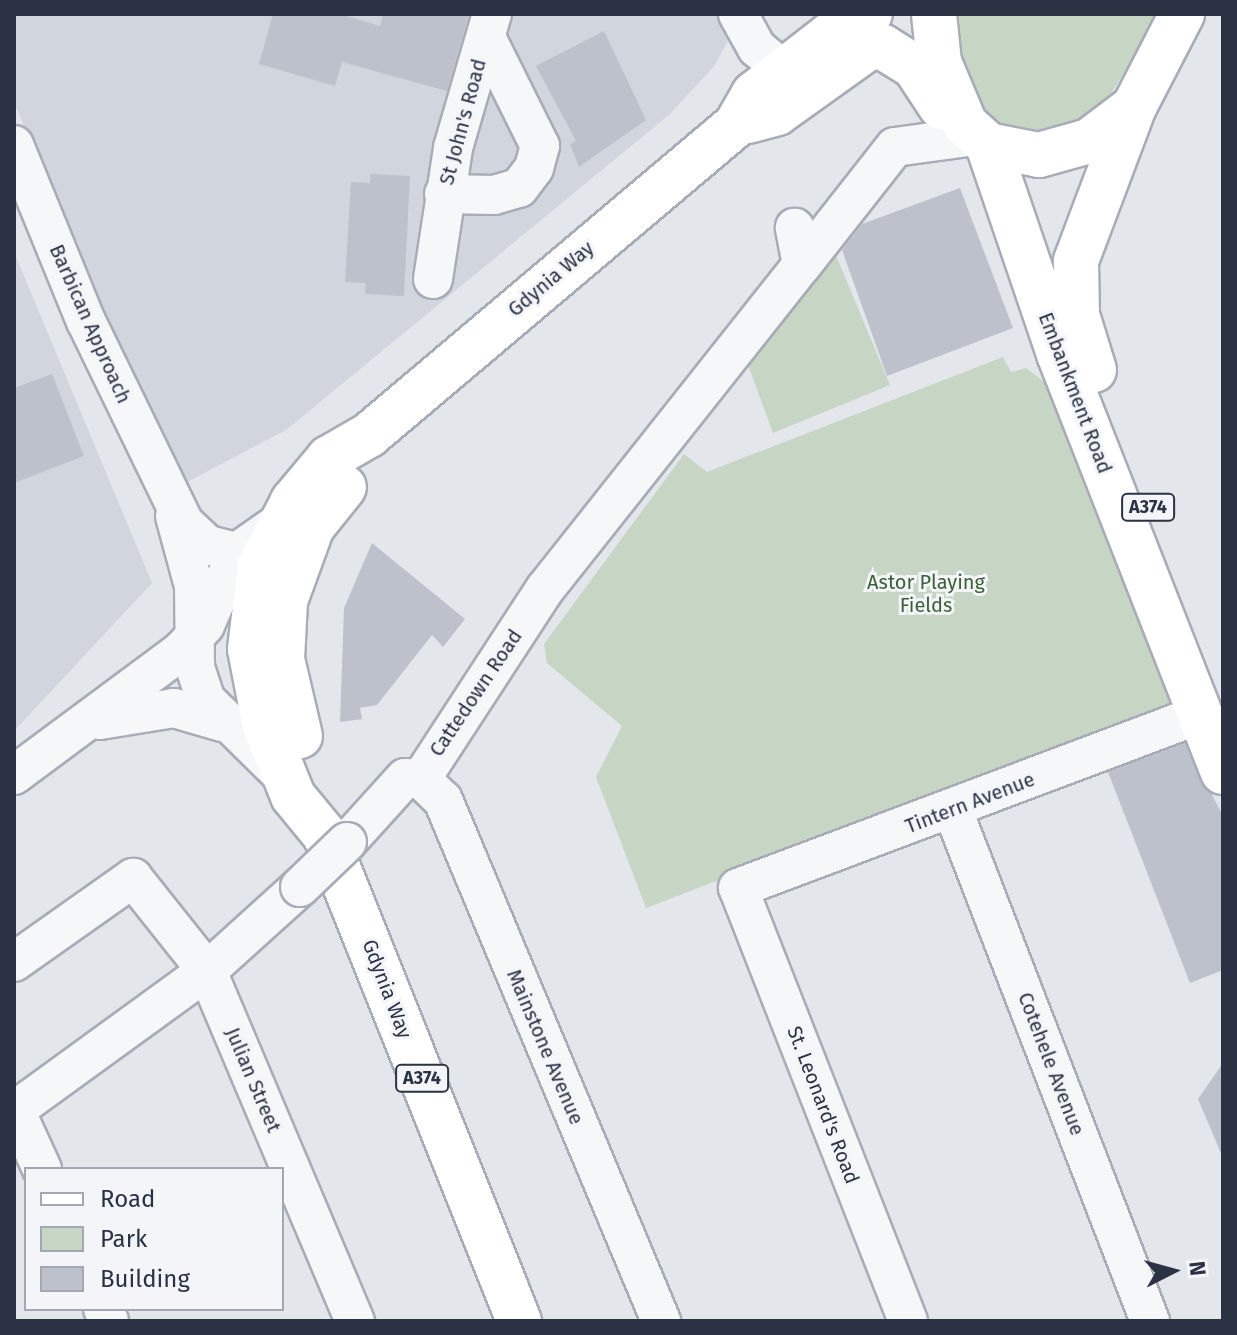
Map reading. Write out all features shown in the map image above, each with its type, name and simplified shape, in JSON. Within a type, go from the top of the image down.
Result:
[{"type":"main road","name":"Gdynia Way","points":[[519,1321],[325,835],[285,778],[257,699],[250,649],[256,582],[280,522],[324,464],[369,435],[736,125],[754,94],[837,24],[870,14]]},
{"type":"main road","name":"Embankment Road","points":[[934,14],[939,62],[976,135],[1022,256],[1212,706]]},
{"type":"main road","name":"Embankment Road","points":[[1182,14],[1134,107],[1076,261],[1077,315],[1212,706],[1223,772]]},
{"type":"main road","name":"Gdynia Way","points":[[736,125],[777,113],[852,55],[883,47],[914,66],[945,114],[976,135]]},
{"type":"main road","points":[[976,135],[1039,155],[1065,151],[1134,107]]},
{"type":"main road","name":"Gdynia Way","points":[[325,835],[322,792],[288,697],[282,621],[298,554],[350,480],[369,435]]},
{"type":"street","points":[[740,20],[783,70]]},
{"type":"street","points":[[444,194],[494,195],[519,188],[534,168],[540,146],[489,25]]},
{"type":"street","name":"St John's Road","points":[[433,279],[444,194],[489,25]]},
{"type":"street","name":"Cattedown Road","points":[[15,1111],[207,971],[370,820],[405,778],[421,779],[545,589],[895,147],[976,135]]},
{"type":"street","name":"Barbican Approach","points":[[14,145],[171,502],[194,586],[193,638],[199,682],[222,722],[285,778]]},
{"type":"street","points":[[795,228],[802,265]]},
{"type":"street","name":"Barbican Approach","points":[[171,502],[195,536],[237,552]]},
{"type":"street","points":[[14,775],[92,722],[193,638],[237,552],[280,522]]},
{"type":"street","name":"Tintern Avenue","points":[[738,888],[1212,706]]},
{"type":"street","points":[[92,722],[174,708],[222,722]]},
{"type":"street","name":"Mainstone Avenue","points":[[421,779],[443,800],[661,1321]]},
{"type":"street","name":"Cotehele Avenue","points":[[952,808],[1150,1321]]},
{"type":"street","name":"Julian Street","points":[[14,962],[133,878],[207,971],[355,1321]]},
{"type":"street","name":"St. Leonard's Road","points":[[738,888],[908,1321]]},
{"type":"street","points":[[15,1111],[41,1167]]},
{"type":"shaded area","points":[[14,14],[742,14],[715,65],[670,114],[286,430],[174,489],[14,102]]},
{"type":"shaded area","points":[[14,252],[152,583],[14,731]]},
{"type":"green space","points":[[959,14],[1159,14],[1093,124],[1022,137],[987,121],[961,64]]},
{"type":"green space","points":[[835,253],[890,385],[773,433],[748,365]]},
{"type":"green space","name":"Astor Playing Fields","points":[[1003,357],[1011,372],[1026,368],[1063,396],[1185,700],[646,908],[596,777],[622,726],[547,663],[544,644],[684,454],[707,472]]},
{"type":"building","points":[[273,14],[340,14],[380,26],[383,14],[469,14],[447,91],[342,62],[335,86],[259,64]]},
{"type":"building","points":[[604,31],[646,120],[579,167],[570,144],[576,141],[536,66]]},
{"type":"building","points":[[370,174],[410,176],[404,296],[365,294],[366,283],[345,282],[351,182],[370,183]]},
{"type":"building","points":[[960,188],[1013,328],[887,376],[842,250],[862,224]]},
{"type":"building","points":[[52,374],[84,456],[14,483],[14,388]]},
{"type":"building","points":[[372,543],[465,619],[443,647],[432,635],[377,705],[360,708],[362,719],[340,722],[344,608]]},
{"type":"building","points":[[1185,743],[1223,816],[1223,970],[1190,983],[1108,772]]},
{"type":"building","points":[[1223,1063],[1223,1158],[1198,1099]]}]
